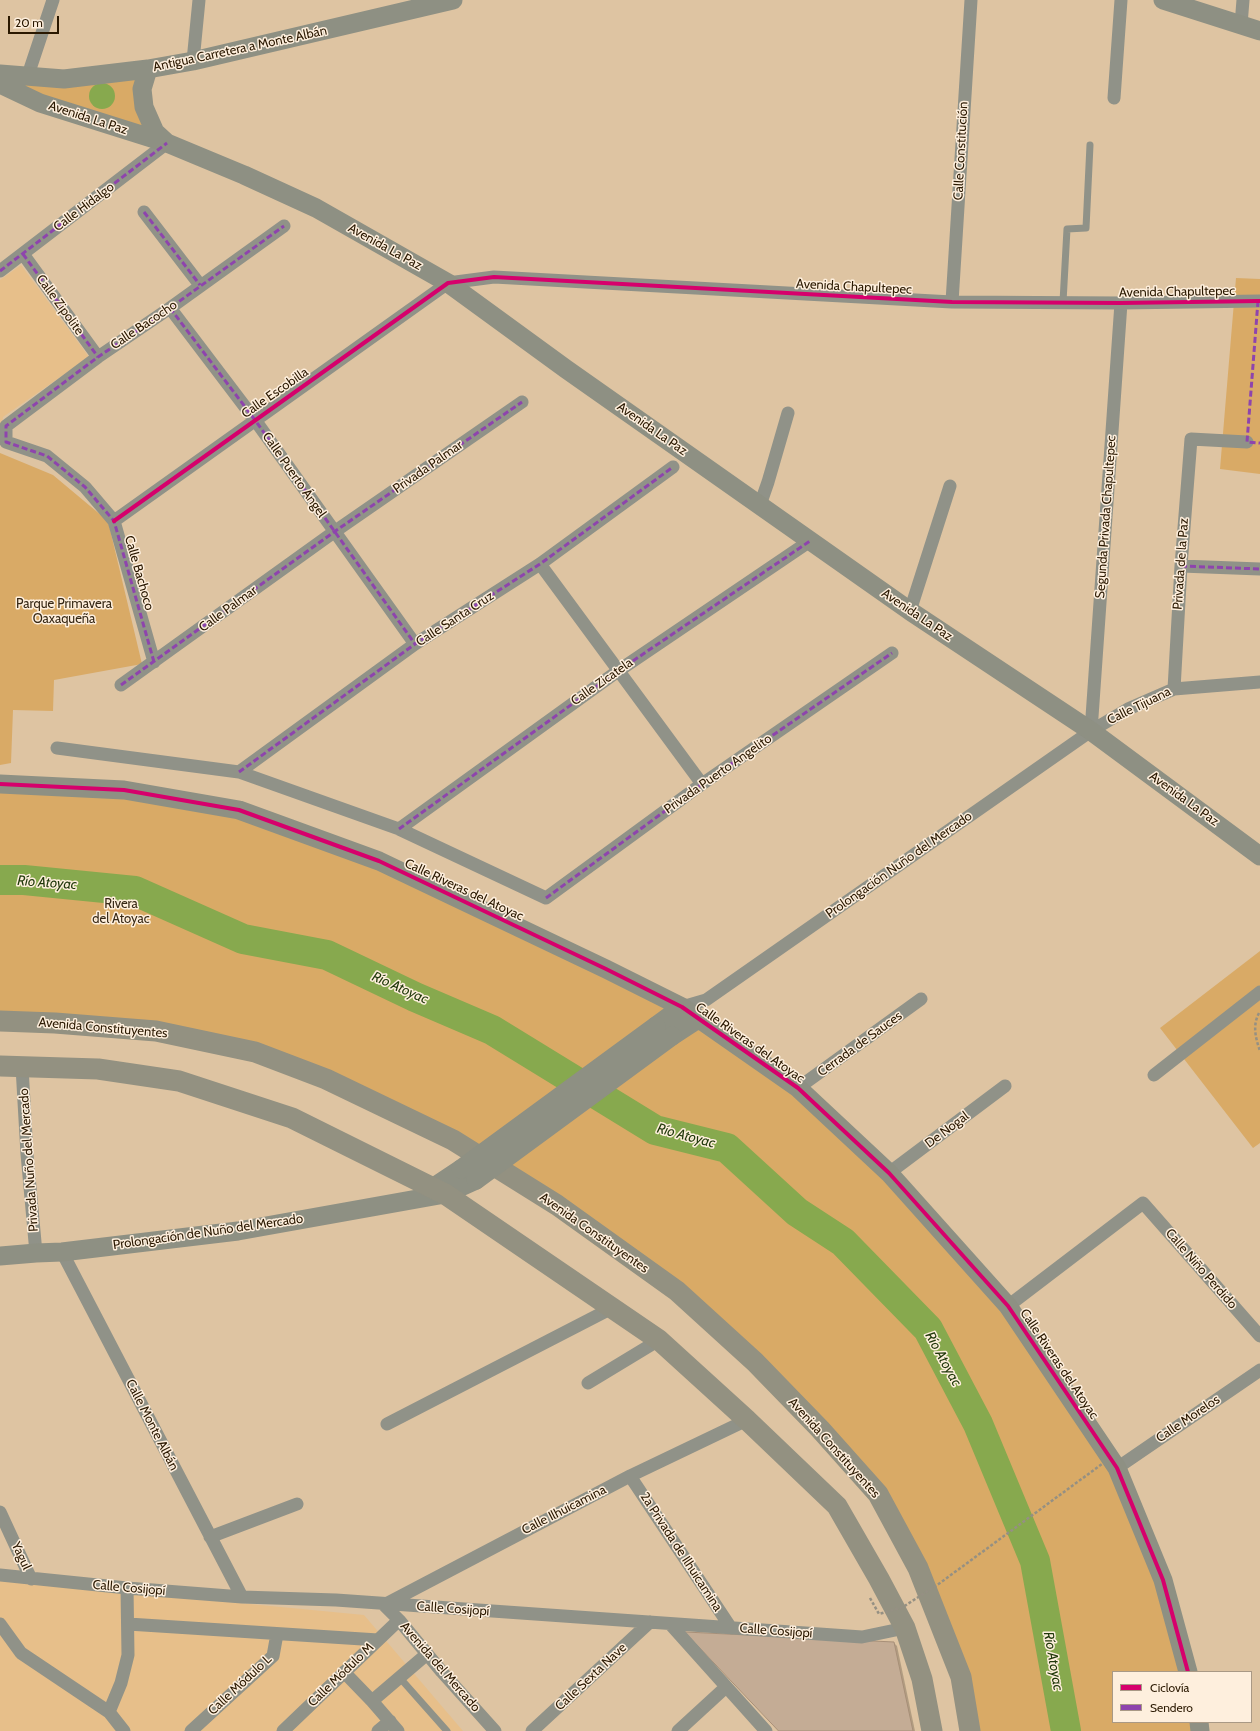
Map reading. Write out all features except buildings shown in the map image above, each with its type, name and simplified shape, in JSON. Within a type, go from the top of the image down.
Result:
[{"type":"main road","name":"Avenida Constituyentes","points":[[0,1021],[55,1023],[156,1031],[255,1052],[326,1079],[453,1140],[558,1205],[677,1291],[755,1362],[820,1429],[878,1494],[918,1568],[961,1677],[970,1731]]},
{"type":"main road","points":[[0,1066],[98,1069],[179,1081],[292,1118],[439,1190],[659,1340],[747,1420],[836,1506],[879,1579],[905,1628],[922,1679],[932,1731]]},
{"type":"street","points":[[28,76],[52,0]]},
{"type":"street","points":[[193,61],[199,0]]},
{"type":"street","name":"Antigua Carretera a Monte Albán","points":[[0,74],[64,79],[148,69],[193,61],[411,5],[453,0]]},
{"type":"street","name":"Calle Constitución","points":[[952,302],[971,0]]},
{"type":"street","points":[[1114,98],[1121,0]]},
{"type":"street","points":[[1163,0],[1260,31]]},
{"type":"street","points":[[1241,25],[1243,0]]},
{"type":"street","points":[[148,69],[142,89],[144,107],[155,132],[167,144]]},
{"type":"street","name":"Avenida La Paz","points":[[0,84],[40,103],[167,144],[244,175],[316,208],[448,283],[566,369],[910,611],[1091,731],[1260,856]]},
{"type":"street","name":"Calle Hidalgo","points":[[3,266],[22,254],[167,144]]},
{"type":"street","points":[[144,212],[200,286]]},
{"type":"street","name":"Calle Bacocho","points":[[6,426],[98,356],[170,308],[284,226]]},
{"type":"street","name":"Calle Zipolite","points":[[22,254],[98,356]]},
{"type":"street","name":"Avenida Chapultepec","points":[[448,283],[494,276],[952,302],[1121,303],[1260,301]]},
{"type":"street","name":"Calle Escobilla","points":[[114,520],[448,283]]},
{"type":"street","name":"Segunda Privada Chapultepec","points":[[1091,731],[1121,303]]},
{"type":"street","name":"Calle Puerto Ángel","points":[[170,308],[255,420],[415,644]]},
{"type":"street","name":"Privada Palmar","points":[[334,532],[522,402]]},
{"type":"street","points":[[760,505],[788,412]]},
{"type":"street","name":"Calle Bachoco","points":[[6,426],[6,442],[47,456],[85,487],[114,520],[154,662]]},
{"type":"street","name":"Privada de la Paz","points":[[1174,689],[1181,566],[1191,439],[1248,442]]},
{"type":"street","name":"Calle Santa Cruz","points":[[239,772],[415,644],[540,564],[673,467]]},
{"type":"street","points":[[910,611],[950,486]]},
{"type":"street","name":"Calle Palmar","points":[[121,685],[334,532]]},
{"type":"street","name":"Calle Zicatela","points":[[399,830],[618,671],[810,541]]},
{"type":"street","points":[[540,564],[702,784]]},
{"type":"street","points":[[1181,566],[1260,569]]},
{"type":"street","name":"Privada Puerto Angelito","points":[[399,830],[546,898],[702,784],[892,653]]},
{"type":"street","name":"Calle Tijuana","points":[[1091,731],[1128,709],[1174,689],[1260,682]]},
{"type":"street","name":"Prolongación Nuño del Mercado","points":[[682,1007],[706,1000],[1091,731]]},
{"type":"street","points":[[57,748],[239,772],[399,830]]},
{"type":"street","name":"Calle Riveras del Atoyac","points":[[0,784],[124,790],[239,810],[379,861],[682,1007],[798,1088],[889,1173],[1008,1306],[1110,1466],[1163,1580],[1188,1671]]},
{"type":"street","points":[[1154,1075],[1260,992]]},
{"type":"street","name":"Cerrada de Sauces","points":[[798,1088],[921,999]]},
{"type":"street","points":[[439,1190],[476,1180],[672,1036],[698,1019],[706,1000]]},
{"type":"street","points":[[439,1190],[461,1169],[682,1007]]},
{"type":"street","name":"Privada Nuño del Mercado","points":[[22,1067],[27,1154],[36,1253]]},
{"type":"street","name":"De Nogal","points":[[889,1173],[1005,1086]]},
{"type":"street","name":"Prolongación de Nuño del Mercado","points":[[0,1256],[62,1252],[238,1231],[416,1199],[439,1190]]},
{"type":"street","name":"Calle Niño Perdido","points":[[1008,1306],[1143,1203],[1260,1336]]},
{"type":"street","name":"Calle Monte Albán","points":[[62,1252],[242,1598]]},
{"type":"street","points":[[387,1424],[612,1308]]},
{"type":"street","points":[[588,1383],[659,1340]]},
{"type":"street","name":"Calle Morelos","points":[[1110,1466],[1260,1370]]},
{"type":"street","name":"Calle Ilhuicamina","points":[[384,1604],[630,1476],[747,1420]]},
{"type":"street","name":"2a Privada de Ilhuicamina","points":[[630,1476],[731,1628]]},
{"type":"street","points":[[210,1537],[297,1504]]},
{"type":"street","name":"Yagul","points":[[0,1512],[31,1579]]},
{"type":"street","name":"Calle Cosijopí","points":[[0,1575],[242,1598],[336,1600],[650,1622],[671,1625],[862,1637],[905,1628]]},
{"type":"street","points":[[109,1712],[121,1683],[128,1655],[128,1588]]},
{"type":"street","name":"Avenida del Mercado","points":[[384,1604],[495,1731]]},
{"type":"street","name":"Calle Módulo M","points":[[283,1731],[399,1620]]},
{"type":"street","name":"Calle Sexta Nave","points":[[532,1731],[650,1622]]},
{"type":"street","points":[[0,1624],[21,1653],[109,1712],[124,1731]]},
{"type":"street","points":[[128,1624],[378,1640]]},
{"type":"street","points":[[671,1625],[766,1731]]},
{"type":"street","name":"Calle Módulo L","points":[[191,1731],[273,1656],[277,1634]]},
{"type":"street","points":[[372,1701],[428,1654]]},
{"type":"street","points":[[344,1672],[398,1731]]},
{"type":"street","points":[[678,1731],[726,1687]]},
{"type":"street","points":[[378,1731],[390,1721]]},
{"type":"lane","points":[[1063,302],[1067,229],[1086,228],[1090,145]]},
{"type":"lane","points":[[400,1678],[447,1731]]},
{"type":"path","points":[[1260,1010],[1256,1018],[1255,1035],[1260,1051]]},
{"type":"path","points":[[870,1598],[879,1614],[903,1607],[1110,1466]]},
{"type":"shaded area","points":[[102,83],[111,87],[115,96],[111,105],[102,109],[93,105],[89,96],[93,87]]},
{"type":"shaded area","points":[[21,265],[89,357],[3,417],[0,439],[0,280]]},
{"type":"shaded area","points":[[0,1580],[364,1615],[463,1731],[0,1731]]},
{"type":"green space","points":[[147,64],[143,131],[10,83]]},
{"type":"green space","points":[[1236,278],[1260,279],[1260,474],[1220,469]]},
{"type":"green space","name":"Parque Primavera Oaxaqueña","points":[[0,453],[53,475],[108,521],[142,664],[54,680],[53,711],[13,710],[11,763],[0,765]]},
{"type":"green space","name":"Rivera del Atoyac","points":[[0,784],[239,810],[379,861],[682,1007],[798,1088],[1008,1306],[1117,1468],[1188,1671],[1112,1671],[1112,1723],[1196,1723],[1197,1731],[970,1731],[961,1677],[878,1494],[677,1291],[453,1140],[255,1052],[0,1021]]},
{"type":"green space","points":[[1260,951],[1260,1143],[1253,1148],[1160,1028]]},
{"type":"waterway","name":"Río Atoyac","points":[[0,880],[24,880],[135,891],[243,939],[327,955],[415,997],[492,1030],[655,1130],[727,1148],[797,1212],[843,1242],[928,1329],[978,1424],[1035,1561],[1066,1731]]},
{"type":"marked path","points":[[0,271],[167,143]]},
{"type":"marked path","points":[[144,212],[200,285]]},
{"type":"marked path","points":[[154,662],[114,521],[85,487],[47,456],[6,442],[6,426],[98,357],[170,308],[284,226]]},
{"type":"marked path","points":[[23,254],[98,357]]},
{"type":"marked path","points":[[1258,301],[1247,442],[1260,443]]},
{"type":"marked path","points":[[170,308],[255,420],[415,644]]},
{"type":"marked path","points":[[121,685],[334,532],[522,402]]},
{"type":"marked path","points":[[239,772],[415,644],[540,564],[673,467]]},
{"type":"marked path","points":[[399,829],[618,671],[810,541]]},
{"type":"marked path","points":[[1181,566],[1260,569]]},
{"type":"marked path","points":[[546,898],[702,784],[892,653]]},
{"type":"cycle path","points":[[114,521],[448,283],[494,277],[952,302],[1121,303],[1260,301]]},
{"type":"cycle path","points":[[0,784],[124,790],[239,810],[379,861],[606,969],[682,1007],[798,1088],[889,1173],[1008,1306],[1117,1468],[1163,1580],[1188,1671]]}]
